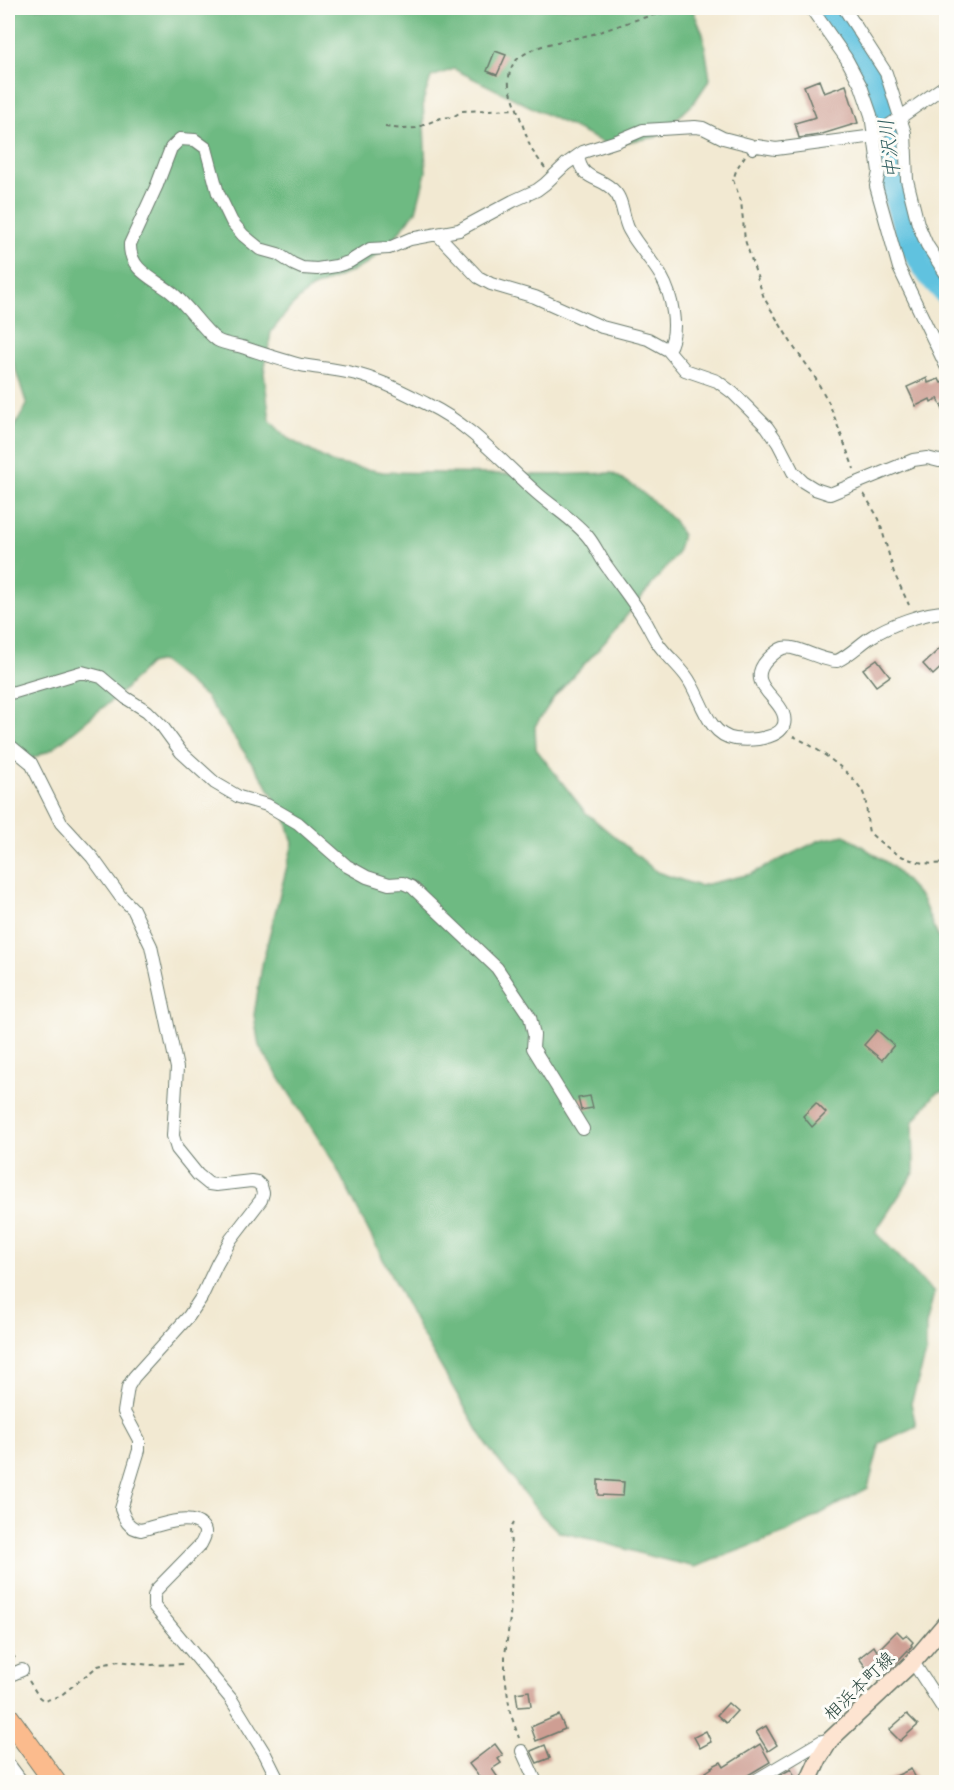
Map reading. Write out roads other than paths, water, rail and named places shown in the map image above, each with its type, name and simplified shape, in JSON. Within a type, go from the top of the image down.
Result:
[{"type":"highway","points":[[8,1717],[55,1782]]},
{"type":"main road","name":"相浜本町線","points":[[808,1782],[819,1758],[831,1740],[913,1662],[946,1623]]},
{"type":"street","points":[[811,8],[854,71],[861,86],[877,134],[879,172],[876,186],[899,268],[946,366]]},
{"type":"street","points":[[844,8],[886,73],[896,120],[905,133],[907,180],[918,224],[927,245],[946,274]]},
{"type":"street","points":[[946,85],[877,134],[776,149],[757,146],[753,148],[750,145],[723,138],[703,128],[643,129],[578,156],[537,190],[459,230],[410,239],[389,248],[370,249],[349,262],[317,269],[302,268],[278,254],[260,249],[243,235],[232,222],[218,194],[206,147],[199,142],[180,139],[171,148],[130,244],[130,254],[141,271],[174,294],[212,335],[222,342],[287,361],[348,372],[379,381],[460,422],[535,492],[586,534],[657,642],[688,677],[710,721],[728,737],[735,739],[771,736],[781,729],[784,718],[782,711],[768,695],[760,677],[762,666],[776,652],[789,647],[819,659],[837,661],[874,635],[915,618],[946,612]]},
{"type":"street","points":[[578,156],[579,163],[587,175],[617,193],[624,222],[663,278],[675,324],[669,350]]},
{"type":"street","points":[[438,235],[478,277],[491,284],[535,297],[602,327],[648,339],[669,350],[685,370],[717,381],[733,393],[766,427],[794,472],[802,481],[815,489],[830,494],[913,460],[927,458],[946,460]]},
{"type":"street","points":[[8,693],[82,672],[101,677],[126,698],[147,711],[162,726],[181,752],[214,783],[239,797],[267,805],[298,823],[347,866],[367,877],[389,884],[403,883],[412,887],[497,968],[530,1017],[534,1035],[532,1048],[583,1129]]},
{"type":"street","points":[[8,744],[31,763],[61,823],[92,857],[120,896],[133,909],[151,946],[177,1068],[173,1136],[177,1149],[198,1175],[209,1184],[258,1182],[263,1193],[261,1200],[231,1239],[201,1298],[189,1316],[134,1377],[128,1387],[124,1405],[127,1419],[138,1440],[139,1450],[121,1509],[128,1525],[135,1529],[141,1530],[182,1520],[196,1522],[205,1531],[205,1538],[201,1544],[156,1590],[154,1606],[236,1707],[279,1782]]},
{"type":"street","points":[[913,1662],[946,1713]]},
{"type":"street","points":[[8,1676],[22,1670]]},
{"type":"street","points":[[753,1782],[822,1741],[831,1740]]},
{"type":"street","points":[[522,1751],[536,1782]]},
{"type":"street","points":[[8,1763],[22,1782]]},
{"type":"waterway","name":"中沢川","points":[[828,8],[875,77],[886,117],[891,181],[911,244],[930,274],[946,292]]}]
